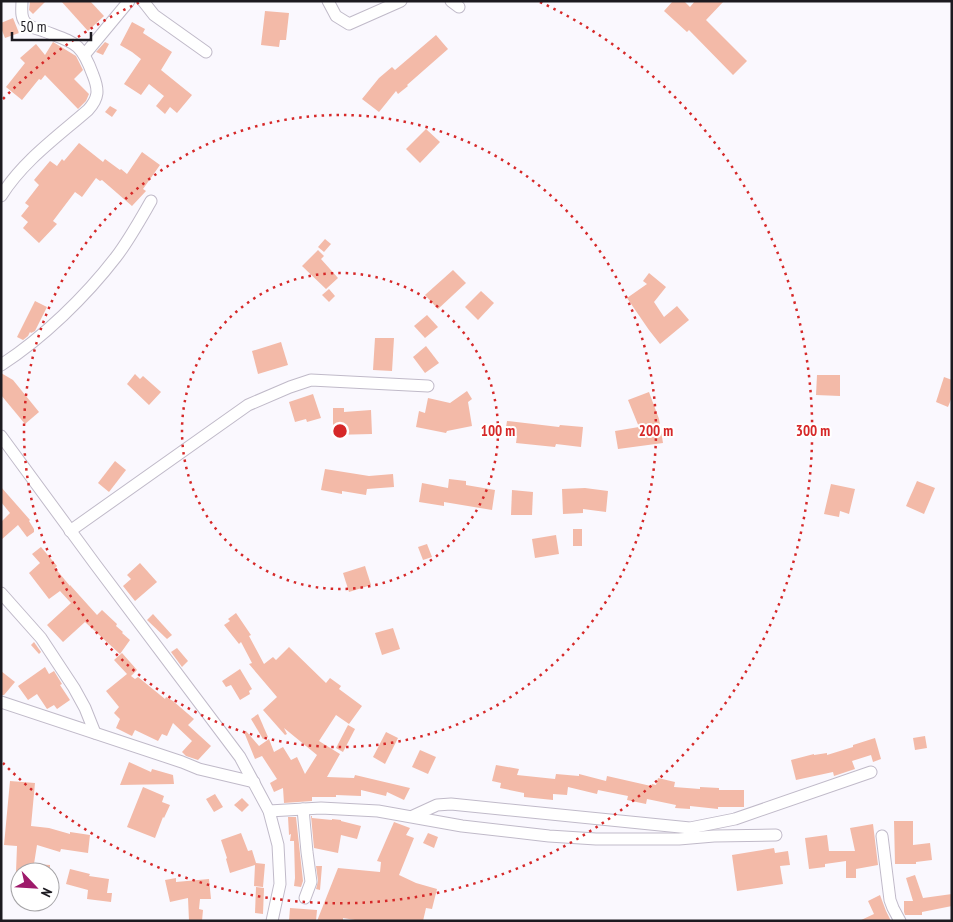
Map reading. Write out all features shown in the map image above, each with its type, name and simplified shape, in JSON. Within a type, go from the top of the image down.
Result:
[{"type":"street","points":[[1,196],[26,163],[88,110],[95,102],[97,94],[97,84],[88,59],[82,50],[74,42],[31,27],[24,22],[22,1]]},
{"type":"street","points":[[84,54],[129,1]]},
{"type":"street","points":[[143,1],[154,15],[206,52]]},
{"type":"street","points":[[328,1],[336,16],[350,24],[401,1]]},
{"type":"street","points":[[1,365],[19,353],[56,322],[88,289],[116,257],[151,202]]},
{"type":"street","points":[[70,531],[248,405],[290,387],[311,380],[428,386]]},
{"type":"street","points":[[1,436],[240,757],[254,782],[269,811],[278,845],[280,884],[272,921]]},
{"type":"street","points":[[1,593],[41,638],[74,688],[85,708],[94,733]]},
{"type":"street","points":[[1,702],[199,769],[254,782]]},
{"type":"street","points":[[413,816],[437,805],[451,804],[690,828],[735,819],[870,772]]},
{"type":"street","points":[[269,811],[321,808],[378,811],[462,826],[549,836],[596,839],[679,840],[714,836],[776,834]]},
{"type":"street","points":[[304,809],[311,882],[305,898]]},
{"type":"street","points":[[882,836],[890,900],[900,921]]},
{"type":"building","points":[[30,1],[46,1],[33,14],[29,10]]},
{"type":"building","points":[[61,1],[90,1],[104,16],[88,31]]},
{"type":"building","points":[[673,1],[684,1],[690,7],[695,1],[724,1],[706,20],[747,61],[733,75],[689,30],[687,32],[664,11]]},
{"type":"building","points":[[265,11],[289,13],[286,40],[280,40],[279,47],[261,45]]},
{"type":"building","points":[[13,18],[19,33],[5,38],[1,23]]},
{"type":"building","points":[[132,22],[145,29],[143,33],[172,52],[161,70],[192,95],[177,113],[170,107],[165,114],[156,106],[164,96],[149,84],[141,95],[124,84],[141,59],[120,45]]},
{"type":"building","points":[[436,35],[448,49],[408,86],[398,94],[396,91],[379,112],[362,99],[379,78],[392,67],[395,70]]},
{"type":"building","points":[[53,42],[76,56],[83,70],[74,79],[89,94],[86,101],[78,109],[45,75],[41,80],[39,79],[22,100],[6,87],[25,63],[20,58],[36,44],[45,55]]},
{"type":"building","points":[[105,42],[109,44],[103,55],[96,52]]},
{"type":"building","points":[[110,106],[117,110],[112,117],[105,112]]},
{"type":"building","points":[[426,129],[440,142],[420,163],[406,149]]},
{"type":"building","points":[[79,143],[103,162],[105,159],[127,174],[142,152],[160,165],[143,189],[146,191],[132,206],[102,180],[100,181],[96,178],[82,197],[75,192],[53,221],[57,224],[39,243],[23,228],[28,222],[21,216],[29,206],[25,203],[39,185],[34,180],[50,161],[57,166],[62,159],[64,161]]},
{"type":"building","points":[[325,239],[331,244],[324,252],[318,247]]},
{"type":"building","points":[[318,250],[324,256],[321,259],[338,278],[326,289],[302,266]]},
{"type":"building","points":[[453,270],[466,283],[438,309],[425,295]]},
{"type":"building","points":[[649,273],[666,287],[654,302],[664,317],[677,306],[689,320],[660,344],[627,298],[647,284],[643,281]]},
{"type":"building","points":[[329,289],[335,296],[329,302],[322,295]]},
{"type":"building","points":[[481,291],[494,303],[478,320],[465,307]]},
{"type":"building","points":[[35,301],[47,307],[35,331],[30,332],[23,340],[17,337]]},
{"type":"building","points":[[427,315],[438,327],[425,338],[414,326]]},
{"type":"building","points":[[375,338],[394,338],[392,371],[373,370]]},
{"type":"building","points":[[281,342],[288,365],[258,374],[252,351]]},
{"type":"building","points":[[426,346],[439,363],[425,373],[413,357]]},
{"type":"building","points":[[1,373],[13,380],[39,412],[25,424],[1,395]]},
{"type":"building","points":[[135,374],[140,379],[143,376],[161,392],[149,405],[127,384]]},
{"type":"building","points":[[817,375],[840,375],[840,396],[816,395]]},
{"type":"building","points":[[944,377],[952,380],[952,397],[948,407],[936,402]]},
{"type":"building","points":[[467,391],[472,399],[468,402],[472,426],[447,431],[446,433],[416,427],[419,411],[425,413],[428,398],[450,403]]},
{"type":"building","points":[[649,392],[659,419],[663,443],[618,449],[615,431],[639,427],[628,400]]},
{"type":"building","points":[[313,394],[321,418],[307,422],[306,419],[295,422],[289,402]]},
{"type":"building","points":[[333,408],[344,408],[344,412],[371,410],[372,434],[333,435]]},
{"type":"building","points":[[507,421],[559,427],[560,425],[583,427],[581,447],[556,444],[555,447],[516,443],[517,436],[505,434]]},
{"type":"building","points":[[115,461],[126,470],[109,492],[98,483]]},
{"type":"building","points":[[325,469],[369,476],[393,474],[394,487],[367,489],[366,495],[342,491],[342,494],[321,490]]},
{"type":"building","points":[[449,479],[466,481],[466,485],[495,490],[492,510],[444,502],[444,506],[419,502],[422,483],[448,488]]},
{"type":"building","points":[[917,481],[935,488],[924,514],[906,506]]},
{"type":"building","points":[[831,484],[855,489],[849,514],[840,511],[839,517],[824,514]]},
{"type":"building","points":[[1,487],[30,520],[34,532],[27,537],[18,525],[1,540],[1,522],[10,513],[1,502]]},
{"type":"building","points":[[585,488],[608,491],[606,512],[583,509],[583,513],[563,514],[562,489]]},
{"type":"building","points":[[512,490],[533,492],[532,515],[511,515]]},
{"type":"building","points":[[573,529],[582,529],[582,546],[573,546]]},
{"type":"building","points":[[556,535],[559,554],[535,558],[532,539]]},
{"type":"building","points":[[427,544],[432,557],[423,560],[418,547]]},
{"type":"building","points":[[41,547],[57,566],[55,568],[97,615],[102,610],[130,640],[120,654],[85,622],[63,642],[47,625],[71,603],[60,591],[49,599],[29,573],[40,563],[32,554]]},
{"type":"building","points":[[140,563],[157,582],[135,601],[123,586],[131,579],[127,575]]},
{"type":"building","points":[[365,566],[371,585],[349,592],[343,573]]},
{"type":"building","points":[[236,613],[251,635],[249,636],[264,664],[273,657],[276,660],[289,647],[326,683],[330,678],[341,686],[339,689],[362,706],[349,724],[336,715],[319,741],[340,754],[327,777],[354,778],[355,775],[410,788],[404,800],[387,792],[386,796],[361,790],[361,796],[336,795],[336,797],[312,797],[312,801],[284,803],[283,788],[274,792],[270,783],[277,779],[262,756],[255,759],[244,732],[246,731],[259,746],[269,739],[274,752],[283,747],[291,760],[297,757],[305,774],[317,755],[284,728],[287,734],[285,735],[263,710],[277,697],[249,664],[252,663],[241,642],[239,644],[224,625]]},
{"type":"building","points":[[153,614],[172,635],[167,639],[147,620]]},
{"type":"building","points":[[393,628],[400,649],[382,655],[375,633]]},
{"type":"building","points":[[34,642],[41,652],[39,654],[31,645]]},
{"type":"building","points":[[177,648],[188,661],[182,667],[171,652]]},
{"type":"building","points":[[122,653],[137,670],[131,676],[135,679],[138,677],[165,699],[166,697],[173,701],[194,719],[188,725],[211,746],[198,760],[186,756],[182,752],[192,741],[173,723],[167,736],[162,734],[158,741],[135,730],[132,736],[116,728],[120,719],[114,713],[119,707],[106,691],[127,674],[114,660]]},
{"type":"building","points":[[45,667],[49,674],[54,671],[62,684],[60,685],[70,700],[57,709],[54,705],[47,709],[37,694],[28,700],[18,686]]},
{"type":"building","points":[[240,669],[252,689],[249,691],[250,694],[240,700],[231,685],[226,687],[222,681]]},
{"type":"building","points":[[1,671],[15,682],[4,695],[1,695]]},
{"type":"building","points":[[258,714],[268,737],[263,739],[251,719]]},
{"type":"building","points":[[348,725],[355,729],[343,752],[336,748]]},
{"type":"building","points":[[386,732],[398,738],[385,764],[373,757]]},
{"type":"building","points":[[925,736],[927,748],[915,750],[913,738]]},
{"type":"building","points":[[875,738],[881,759],[873,762],[871,755],[852,761],[855,769],[834,776],[833,772],[796,780],[791,760],[814,754],[827,753],[827,755]]},
{"type":"building","points":[[420,750],[436,757],[428,774],[412,767]]},
{"type":"building","points":[[129,762],[151,772],[152,769],[173,775],[174,784],[120,785]]},
{"type":"building","points":[[496,765],[519,769],[517,775],[555,779],[556,774],[579,776],[579,774],[606,781],[607,776],[651,786],[652,784],[656,785],[658,778],[675,782],[674,787],[744,790],[744,807],[718,807],[718,809],[690,806],[690,809],[675,808],[676,805],[647,799],[646,804],[627,800],[628,796],[598,790],[597,794],[568,787],[567,795],[553,794],[553,800],[524,797],[524,793],[500,788],[501,783],[492,781]]},
{"type":"building","points":[[10,781],[35,783],[31,826],[49,828],[70,834],[70,832],[90,835],[88,853],[61,849],[60,852],[37,845],[34,862],[16,862],[17,846],[4,845]]},
{"type":"building","points":[[143,787],[164,796],[162,802],[170,805],[155,838],[127,827]]},
{"type":"building","points":[[215,794],[223,807],[214,812],[206,799]]},
{"type":"building","points":[[242,798],[249,805],[242,812],[234,805]]},
{"type":"building","points":[[311,816],[312,818],[341,820],[361,826],[357,839],[341,835],[338,853],[314,848]]},
{"type":"building","points":[[288,817],[296,817],[303,881],[301,887],[294,886],[294,841],[290,841],[291,834],[289,835]]},
{"type":"building","points":[[894,821],[913,821],[913,845],[930,843],[932,860],[916,862],[916,864],[895,864]]},
{"type":"building","points":[[394,822],[410,828],[406,835],[414,838],[399,875],[416,883],[437,889],[432,909],[426,908],[423,921],[361,921],[343,918],[343,920],[317,921],[338,868],[380,872],[381,862],[377,861]]},
{"type":"building","points":[[873,824],[878,865],[856,869],[856,878],[846,878],[846,861],[825,864],[825,867],[809,869],[805,838],[827,835],[829,851],[855,851],[850,828]]},
{"type":"building","points":[[241,833],[248,851],[252,850],[256,863],[265,864],[263,887],[254,886],[255,865],[230,873],[221,840]]},
{"type":"building","points":[[428,833],[438,837],[434,848],[423,843]]},
{"type":"building","points":[[774,848],[775,853],[788,851],[790,865],[780,866],[783,884],[737,891],[732,855]]},
{"type":"building","points":[[316,866],[322,866],[320,890],[316,889],[318,881]]},
{"type":"building","points":[[70,869],[90,874],[89,876],[109,879],[107,893],[112,893],[111,902],[87,899],[88,890],[66,884]]},
{"type":"building","points":[[915,875],[923,898],[952,894],[952,906],[922,912],[922,915],[905,915],[904,901],[913,901],[906,878]]},
{"type":"building","points":[[176,878],[176,882],[209,879],[211,899],[200,899],[199,909],[203,910],[202,921],[189,921],[188,898],[170,902],[165,880]]},
{"type":"building","points":[[256,887],[264,888],[263,914],[255,913]]},
{"type":"building","points":[[880,895],[891,921],[859,921],[874,914],[868,901]]},
{"type":"building","points":[[290,908],[317,910],[316,921],[289,921]]}]
